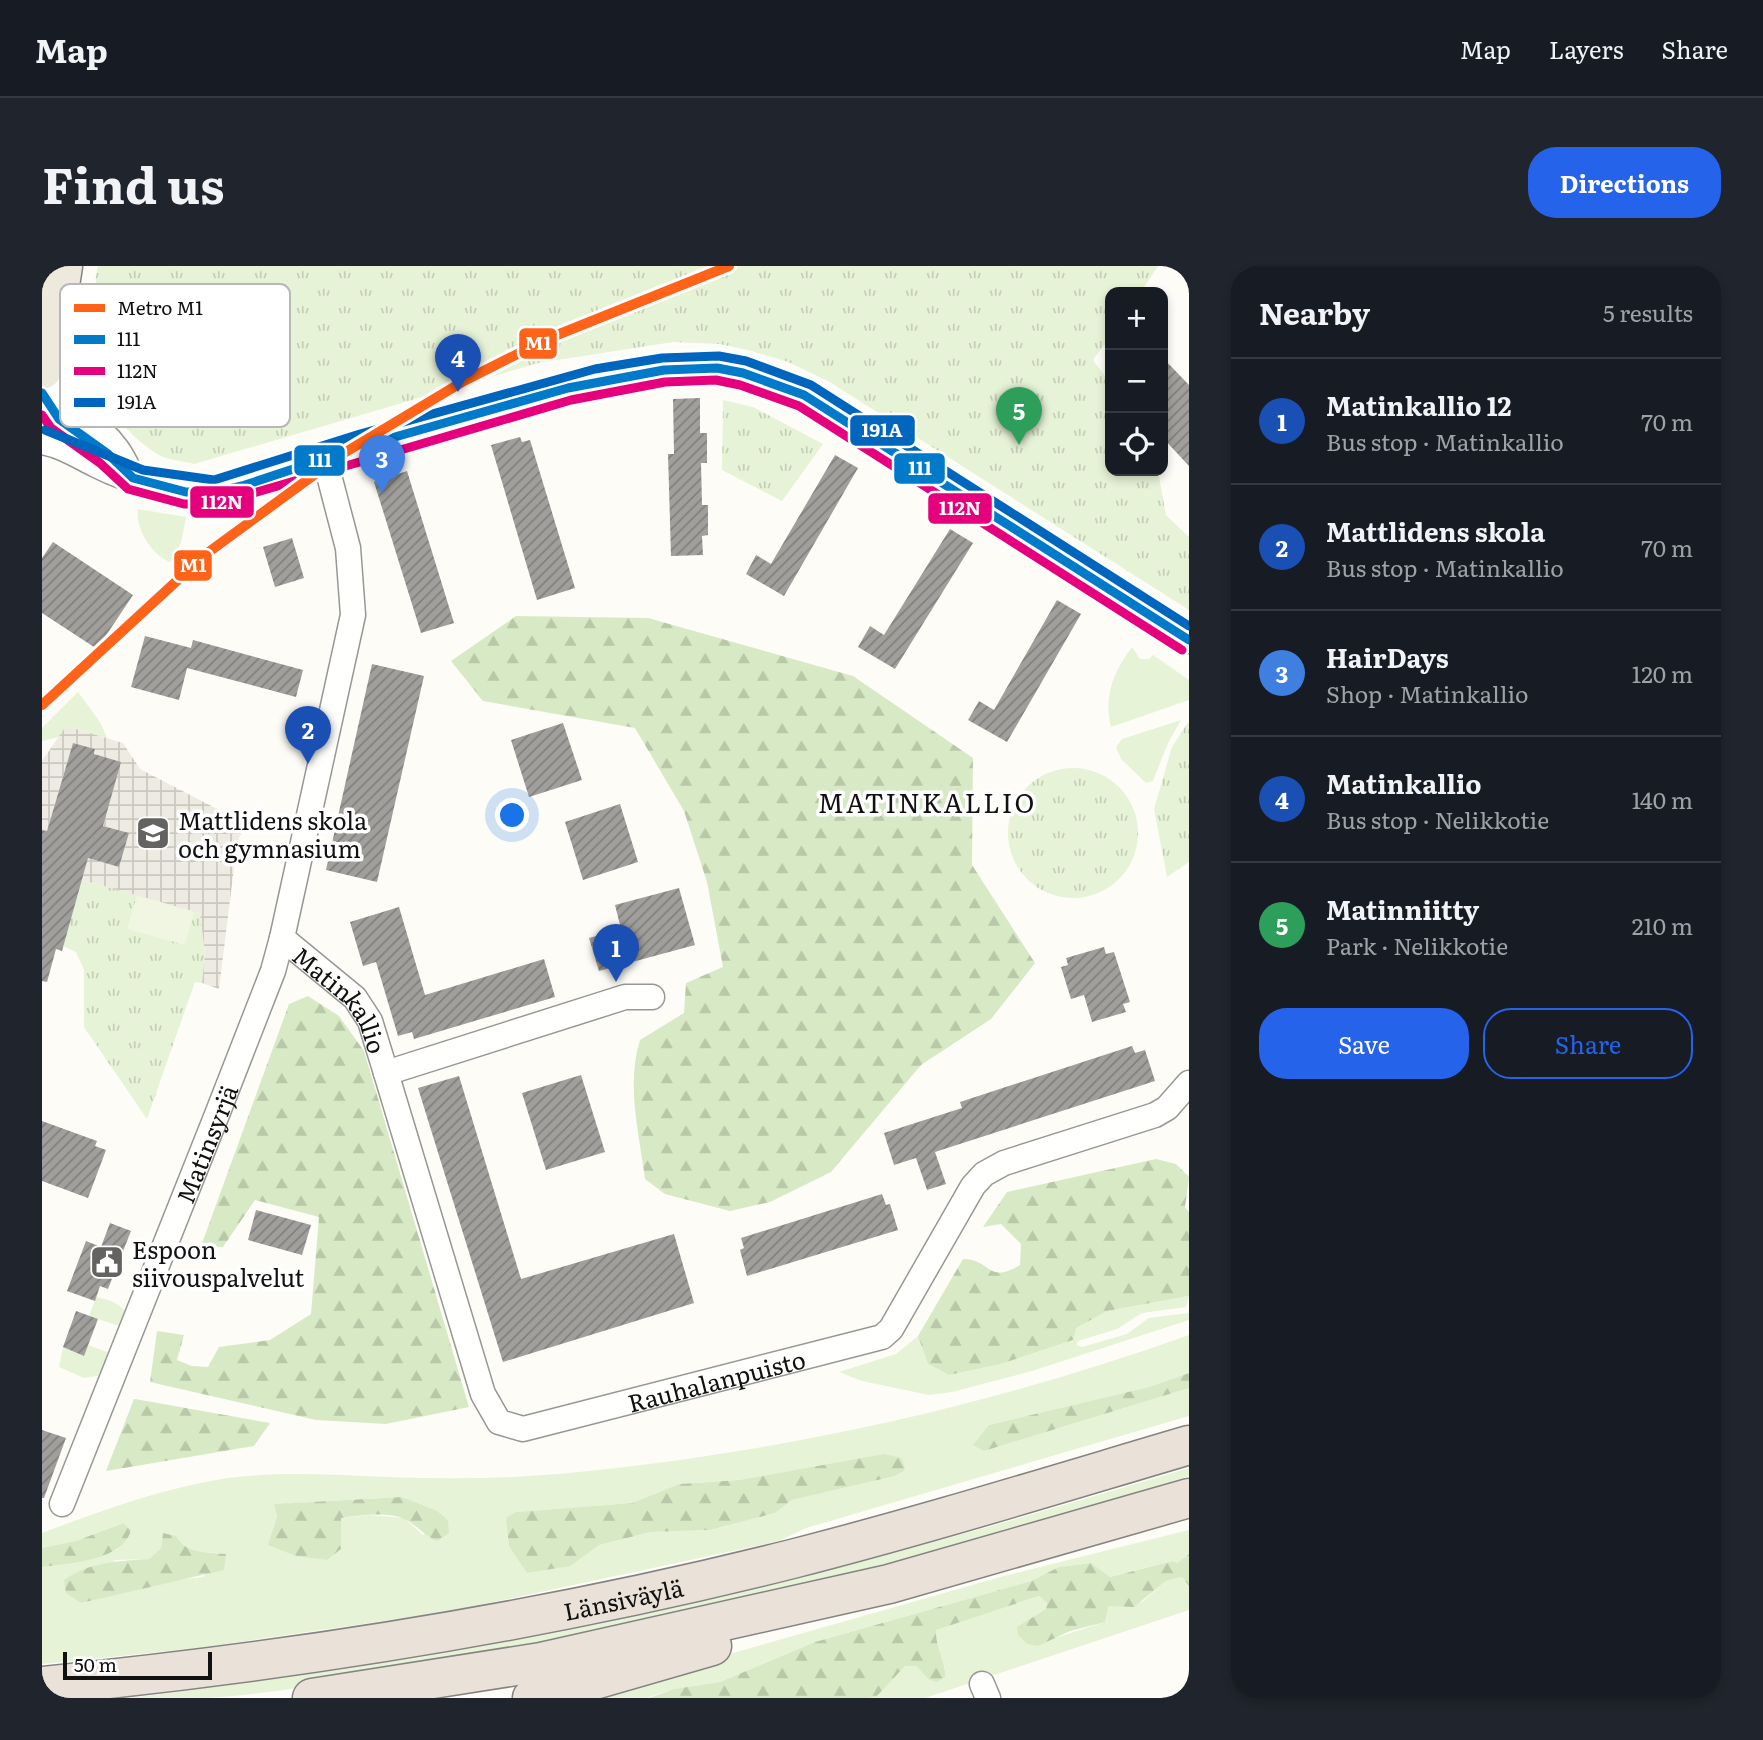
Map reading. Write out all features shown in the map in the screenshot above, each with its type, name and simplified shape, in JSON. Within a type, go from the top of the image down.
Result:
[{"type":"highway","name":"Länsiväylä","points":[[42,1686],[160,1674],[411,1638],[580,1606],[791,1559],[1189,1445]]},
{"type":"highway","name":"Länsiväylä","points":[[312,1698],[541,1661],[888,1584],[1189,1499]]},
{"type":"highway","points":[[532,1698],[702,1650],[888,1584]]},
{"type":"main road","points":[[42,280],[53,266]]},
{"type":"main road","points":[[44,374],[63,266]]},
{"type":"street","points":[[42,442],[57,445],[98,466],[168,490],[216,492],[598,381],[664,370],[717,368],[743,373],[804,395],[1188,640]]},
{"type":"street","points":[[44,374],[54,384],[60,396]]},
{"type":"street","points":[[44,374],[60,420]]},
{"type":"street","points":[[70,427],[108,454],[133,478]]},
{"type":"street","points":[[93,427],[116,447],[133,478]]},
{"type":"street","name":"Matinkallio","points":[[325,460],[348,548],[353,615],[282,938],[355,998],[370,1020],[386,1073],[625,997],[652,997]]},
{"type":"street","name":"Matinsyrjä","points":[[62,1504],[273,971],[282,938]]},
{"type":"street","name":"Rauhalanpuisto","points":[[386,1073],[483,1394],[499,1422],[523,1429],[882,1337],[897,1319],[973,1186],[984,1174],[1004,1163],[1155,1115],[1173,1102],[1189,1083]]},
{"type":"green space","points":[[98,266],[1158,266],[1144,287],[1105,287],[1105,344],[1093,360],[1105,376],[1105,476],[1159,476],[1166,515],[1189,537],[1189,610],[828,381],[788,362],[719,344],[673,342],[538,363],[194,464],[165,458],[126,427],[290,427],[290,284],[96,282]]},
{"type":"green space","points":[[723,400],[753,407],[823,444],[782,501],[722,470]]},
{"type":"green space","points":[[138,509],[186,517],[181,543],[170,562],[157,554],[146,540],[139,525]]},
{"type":"green space","points":[[516,616],[648,618],[853,676],[973,758],[972,865],[1035,963],[991,1019],[921,1065],[831,1172],[770,1202],[730,1211],[665,1194],[645,1179],[635,1109],[636,1057],[640,1040],[684,1013],[686,983],[723,967],[707,882],[684,811],[635,728],[483,701],[451,661]]},
{"type":"green space","points":[[1132,647],[1140,659],[1149,659],[1153,655],[1189,680],[1189,700],[1111,727],[1109,694],[1115,675]]},
{"type":"green space","points":[[78,692],[100,722],[107,738],[66,726],[59,737],[42,741],[42,728]]},
{"type":"green space","points":[[1181,720],[1168,743],[1153,781],[1146,783],[1121,759],[1116,747],[1122,739]]},
{"type":"green space","points":[[1189,721],[1189,862],[1167,877],[1154,809],[1172,747]]},
{"type":"green space","points":[[1073,768],[1098,773],[1119,787],[1133,808],[1138,833],[1133,858],[1119,879],[1098,893],[1073,898],[1048,893],[1027,879],[1013,858],[1008,833],[1013,808],[1027,787],[1048,773]]},
{"type":"green space","points":[[82,880],[200,913],[205,954],[202,983],[195,982],[147,1119],[84,1027],[84,970],[76,952],[63,946]]},
{"type":"green space","points":[[137,895],[194,912],[185,945],[127,929]]},
{"type":"green space","points":[[308,996],[339,1016],[364,1051],[469,1407],[386,1424],[316,1420],[150,1382],[157,1331],[184,1335],[177,1360],[192,1366],[208,1367],[219,1347],[270,1340],[311,1314],[319,1217],[255,1200],[223,1247],[201,1246],[289,1004]]},
{"type":"green space","points":[[1156,1159],[1176,1164],[1189,1177],[1185,1207],[1189,1212],[1189,1296],[1107,1311],[1076,1328],[1073,1340],[1001,1364],[949,1375],[928,1364],[918,1336],[963,1259],[972,1260],[995,1272],[1020,1265],[1021,1244],[1001,1224],[983,1227],[1007,1192]]},
{"type":"green space","points":[[1189,1296],[1186,1307],[1142,1313],[1117,1329],[1078,1341],[1077,1345],[1082,1347],[1127,1334],[1149,1318],[1189,1313],[1189,1320],[1032,1371],[952,1392],[929,1395],[862,1381],[839,1372],[896,1354],[918,1336],[928,1364],[949,1375],[1001,1364],[1073,1340],[1075,1328],[1107,1311]]},
{"type":"green space","points":[[96,1297],[121,1307],[127,1315],[122,1327],[89,1316]]},
{"type":"green space","points":[[1189,1335],[1189,1373],[1149,1387],[989,1425],[984,1451],[1189,1388],[1189,1416],[806,1528],[779,1541],[452,1611],[198,1648],[42,1664],[42,1567],[81,1561],[118,1549],[122,1523],[76,1541],[42,1548],[42,1533],[157,1494],[204,1482],[268,1475],[493,1478],[558,1474],[719,1454],[957,1406],[1112,1361]],"holes":[[[809,1468],[895,1476],[792,1500],[775,1513],[710,1530],[651,1532],[599,1545],[516,1512],[632,1503],[679,1484],[739,1480]],[[402,1497],[437,1512],[448,1520],[423,1535],[404,1518],[370,1515],[341,1518],[341,1549],[273,1528],[277,1516],[275,1504]],[[163,1533],[194,1551],[225,1554],[203,1577],[169,1581],[81,1603],[115,1560],[149,1559],[161,1548]]]},
{"type":"green space","points":[[88,1345],[110,1353],[103,1375],[84,1378],[59,1367],[63,1347],[84,1355]]},
{"type":"green space","points":[[1189,1373],[1189,1388],[984,1451],[973,1445],[989,1425],[1149,1387]]},
{"type":"green space","points":[[134,1399],[270,1423],[254,1446],[106,1471]]},
{"type":"green space","points":[[884,1454],[902,1458],[905,1470],[895,1476],[792,1500],[775,1513],[710,1530],[651,1532],[599,1545],[570,1566],[527,1573],[509,1546],[506,1518],[516,1512],[632,1503],[679,1484],[739,1480]]},
{"type":"green space","points":[[1189,1468],[1189,1476],[1006,1531],[822,1581],[636,1625],[297,1688],[206,1698],[129,1698],[418,1657],[634,1617],[888,1555]]},
{"type":"green space","points":[[402,1497],[437,1511],[448,1520],[449,1533],[437,1541],[404,1519],[389,1515],[372,1515],[341,1518],[341,1549],[327,1560],[296,1556],[268,1545],[277,1516],[274,1504]]},
{"type":"green space","points":[[123,1523],[131,1530],[118,1548],[94,1559],[42,1567],[42,1548],[76,1541]]},
{"type":"green space","points":[[1189,1530],[1189,1554],[1177,1563],[1173,1561],[1109,1577],[1091,1563],[1059,1567],[1031,1581],[815,1642],[720,1682],[674,1689],[646,1698],[575,1698],[1004,1576]]},
{"type":"green space","points":[[163,1533],[176,1536],[191,1549],[226,1554],[224,1570],[81,1603],[66,1593],[64,1580],[84,1569],[149,1559],[161,1548]]},
{"type":"green space","points":[[1189,1554],[1189,1586],[1182,1577],[1166,1581],[1134,1607],[1109,1606],[1105,1622],[1070,1631],[1038,1646],[1027,1644],[1018,1635],[1017,1627],[1046,1609],[1047,1603],[1039,1596],[936,1630],[945,1677],[937,1682],[928,1679],[916,1666],[905,1666],[877,1696],[870,1698],[649,1698],[674,1689],[720,1682],[815,1642],[1031,1581],[1059,1567],[1091,1563],[1110,1577],[1173,1561],[1177,1563]]},
{"type":"green space","points":[[1182,1577],[1189,1586],[1189,1610],[925,1698],[870,1698],[878,1695],[904,1666],[916,1666],[928,1679],[945,1669],[936,1641],[936,1630],[1039,1596],[1047,1603],[1046,1609],[1029,1621],[1055,1638],[1105,1622],[1109,1606],[1142,1602],[1166,1581]]},
{"type":"shaded area","points":[[66,726],[123,743],[140,769],[246,824],[239,838],[234,868],[219,989],[202,983],[205,954],[200,913],[82,880],[88,858],[119,867],[129,833],[103,826],[95,749],[73,743],[47,831],[42,830],[42,761]]},
{"type":"building","points":[[1168,363],[1189,385],[1189,466],[1168,443]]},
{"type":"building","points":[[700,398],[700,433],[707,433],[707,463],[701,463],[702,505],[708,505],[708,535],[702,536],[703,555],[671,556],[668,454],[674,454],[673,399]]},
{"type":"building","points":[[520,437],[522,442],[530,440],[575,588],[537,600],[491,445]]},
{"type":"building","points":[[835,455],[858,468],[784,596],[746,574],[756,555],[771,564]]},
{"type":"building","points":[[407,471],[454,623],[421,633],[374,482]]},
{"type":"building","points":[[950,529],[973,543],[895,669],[858,647],[870,626],[884,635]]},
{"type":"building","points":[[292,538],[304,578],[275,587],[263,547]]},
{"type":"building","points":[[53,542],[133,595],[97,649],[42,613],[42,558]]},
{"type":"building","points":[[1057,600],[1081,614],[1007,742],[968,720],[979,701],[994,710]]},
{"type":"building","points":[[145,636],[191,648],[193,640],[303,670],[296,697],[187,668],[179,700],[131,687]]},
{"type":"building","points":[[372,664],[424,676],[377,882],[326,870]]},
{"type":"building","points":[[563,723],[582,780],[529,797],[511,740]]},
{"type":"building","points":[[73,743],[95,749],[94,754],[121,762],[103,826],[129,833],[119,867],[88,858],[62,951],[56,949],[47,982],[42,981],[42,830],[47,831]]},
{"type":"building","points":[[620,804],[638,862],[583,880],[565,822]]},
{"type":"building","points":[[679,888],[695,945],[599,971],[589,938],[621,929],[615,905]]},
{"type":"building","points":[[399,907],[425,995],[544,959],[555,997],[414,1039],[412,1032],[398,1036],[376,962],[363,966],[350,922]]},
{"type":"building","points":[[1104,947],[1106,954],[1114,952],[1130,1002],[1123,1004],[1126,1012],[1092,1022],[1084,995],[1071,999],[1061,967],[1068,965],[1066,958]]},
{"type":"building","points":[[1132,1046],[1135,1053],[1145,1050],[1155,1081],[935,1152],[946,1184],[927,1190],[916,1158],[894,1165],[884,1133],[962,1108],[960,1102]]},
{"type":"building","points":[[581,1075],[605,1152],[546,1170],[522,1093]]},
{"type":"building","points":[[459,1076],[521,1279],[674,1234],[694,1303],[503,1362],[418,1088]]},
{"type":"building","points":[[42,1121],[97,1141],[95,1146],[106,1150],[88,1198],[42,1181]]},
{"type":"building","points":[[882,1194],[886,1205],[890,1204],[898,1230],[747,1276],[740,1250],[744,1248],[741,1238]]},
{"type":"building","points":[[256,1210],[311,1225],[302,1255],[248,1240]]},
{"type":"building","points":[[110,1223],[131,1231],[108,1289],[100,1286],[95,1301],[67,1291],[86,1241],[101,1247]]},
{"type":"building","points":[[76,1311],[98,1319],[84,1356],[63,1347]]},
{"type":"building","points":[[42,1430],[66,1438],[44,1498],[42,1498]]},
{"type":"metro line","name":"M1","points":[[42,705],[206,554],[344,453],[464,381],[547,339],[729,266]]},
{"type":"transit line","name":"191A","points":[[45,430],[143,470],[214,480],[360,434],[595,369],[662,358],[719,356],[746,361],[811,385],[1189,626]]},
{"type":"transit line","name":"111","points":[[70,427],[108,454],[133,478],[186,492],[216,492],[363,446],[568,388],[664,370],[717,368],[743,373],[804,395],[1189,640]]},
{"type":"transit line","name":"112N","points":[[42,415],[51,428],[100,463],[128,489],[184,504],[216,504],[571,400],[665,382],[716,380],[740,385],[799,406],[1182,650]]},
{"type":"transit line","name":"111","points":[[42,393],[60,420]]},
{"type":"place","name":"Matinkallio","points":[[458,392]]},
{"type":"place","name":"Matinniitty","points":[[1019,445]]},
{"type":"place","name":"HairDays","points":[[382,493]]},
{"type":"place","name":"Mattlidens skola","points":[[308,764]]},
{"type":"place","name":"Mattlidens skola och gymnasium","points":[[153,833]]},
{"type":"place","name":"Matinkallio 12","points":[[616,982]]},
{"type":"place","name":"Espoon siivouspalvelut","points":[[107,1262]]},
{"type":"district","name":"MATINKALLIO","points":[[927,801]]}]
